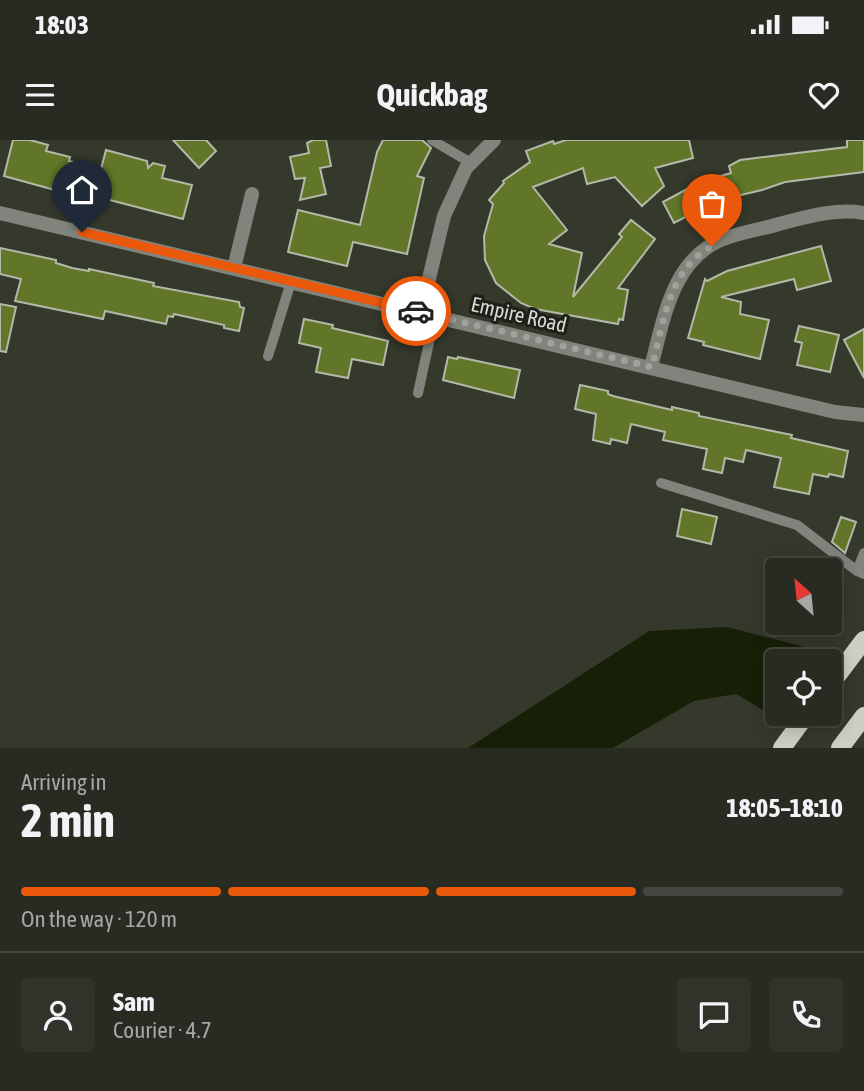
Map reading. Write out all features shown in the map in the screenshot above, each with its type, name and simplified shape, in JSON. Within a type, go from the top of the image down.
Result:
[{"type":"main road","points":[[842,669],[864,640]]},
{"type":"main road","points":[[840,748],[864,716]]},
{"type":"main road","points":[[782,748],[798,726]]},
{"type":"street","points":[[428,314],[444,216],[466,168],[494,140]]},
{"type":"street","points":[[234,268],[252,194]]},
{"type":"street","points":[[652,367],[670,296],[682,272],[699,253],[724,238],[819,214],[864,212]]},
{"type":"street","name":"Empire Road","points":[[0,213],[835,412],[864,415]]},
{"type":"lane","points":[[432,140],[471,163]]},
{"type":"lane","points":[[268,356],[291,282]]},
{"type":"lane","points":[[418,393],[428,314]]},
{"type":"lane","points":[[661,483],[797,525],[861,572],[864,553]]},
{"type":"shaded area","points":[[727,627],[807,649],[765,649],[765,711],[736,694],[694,701],[613,748],[468,748],[649,631]]},
{"type":"shaded area","points":[[842,667],[864,679],[864,748],[839,748],[794,726],[842,726]]},
{"type":"pier","points":[[842,663],[864,675],[864,748],[831,748],[786,726],[842,726]]},
{"type":"building","points":[[13,140],[30,140],[48,145],[46,151],[70,157],[69,161],[101,169],[106,150],[147,161],[148,168],[153,163],[165,166],[162,178],[192,185],[183,219],[106,199],[107,196],[79,189],[78,194],[62,192],[4,176]]},
{"type":"building","points":[[173,140],[206,140],[216,151],[199,168]]},
{"type":"building","points":[[326,140],[331,166],[320,168],[326,194],[300,200],[305,178],[295,179],[290,157],[309,153],[307,143]]},
{"type":"building","points":[[383,140],[422,140],[431,148],[417,176],[424,178],[407,254],[353,242],[347,266],[288,252],[298,210],[360,225],[377,152]]},
{"type":"building","points":[[566,140],[689,140],[693,158],[655,168],[664,186],[642,206],[615,177],[587,184],[583,168],[533,187],[567,230],[549,244],[582,253],[573,297],[622,237],[619,234],[631,220],[655,239],[618,288],[628,290],[623,320],[619,319],[618,324],[535,309],[521,303],[496,283],[485,260],[484,236],[493,204],[489,200],[503,181],[530,162],[526,151],[553,141],[554,144]]},
{"type":"building","points":[[847,140],[864,140],[864,172],[785,182],[762,190],[724,197],[674,223],[663,202],[700,182],[731,173],[729,166],[740,160],[847,147]]},
{"type":"building","points":[[821,246],[831,281],[797,290],[794,279],[721,297],[741,302],[740,314],[769,320],[760,359],[703,345],[704,342],[688,338],[705,279],[707,281],[727,271]]},
{"type":"building","points":[[0,248],[56,260],[56,263],[72,268],[89,269],[154,283],[153,286],[239,302],[240,307],[244,308],[239,331],[174,314],[173,317],[168,316],[166,324],[105,311],[103,319],[15,301],[21,279],[0,274]]},
{"type":"building","points":[[0,304],[16,307],[6,352],[0,351]]},
{"type":"building","points":[[304,319],[388,341],[383,365],[352,359],[348,378],[316,372],[321,348],[299,343]]},
{"type":"building","points":[[799,326],[839,335],[830,372],[797,365],[802,343],[795,341]]},
{"type":"building","points":[[864,329],[864,378],[844,340]]},
{"type":"building","points":[[448,357],[520,370],[514,398],[443,380]]},
{"type":"building","points":[[580,385],[608,391],[608,394],[613,396],[672,410],[672,407],[699,413],[699,416],[792,435],[791,438],[848,451],[843,477],[813,474],[809,494],[774,487],[781,458],[746,450],[743,462],[725,458],[722,473],[703,469],[707,449],[663,440],[665,432],[631,424],[627,443],[611,439],[610,444],[593,440],[596,414],[575,409]]},
{"type":"building","points":[[682,509],[717,517],[711,544],[677,536]]},
{"type":"building","points":[[841,517],[856,522],[845,553],[832,542]]},
{"type":"way so far","points":[[416,311],[652,367],[670,296],[682,272],[699,253],[712,246]]},
{"type":"route","points":[[82,232],[416,311]]}]
